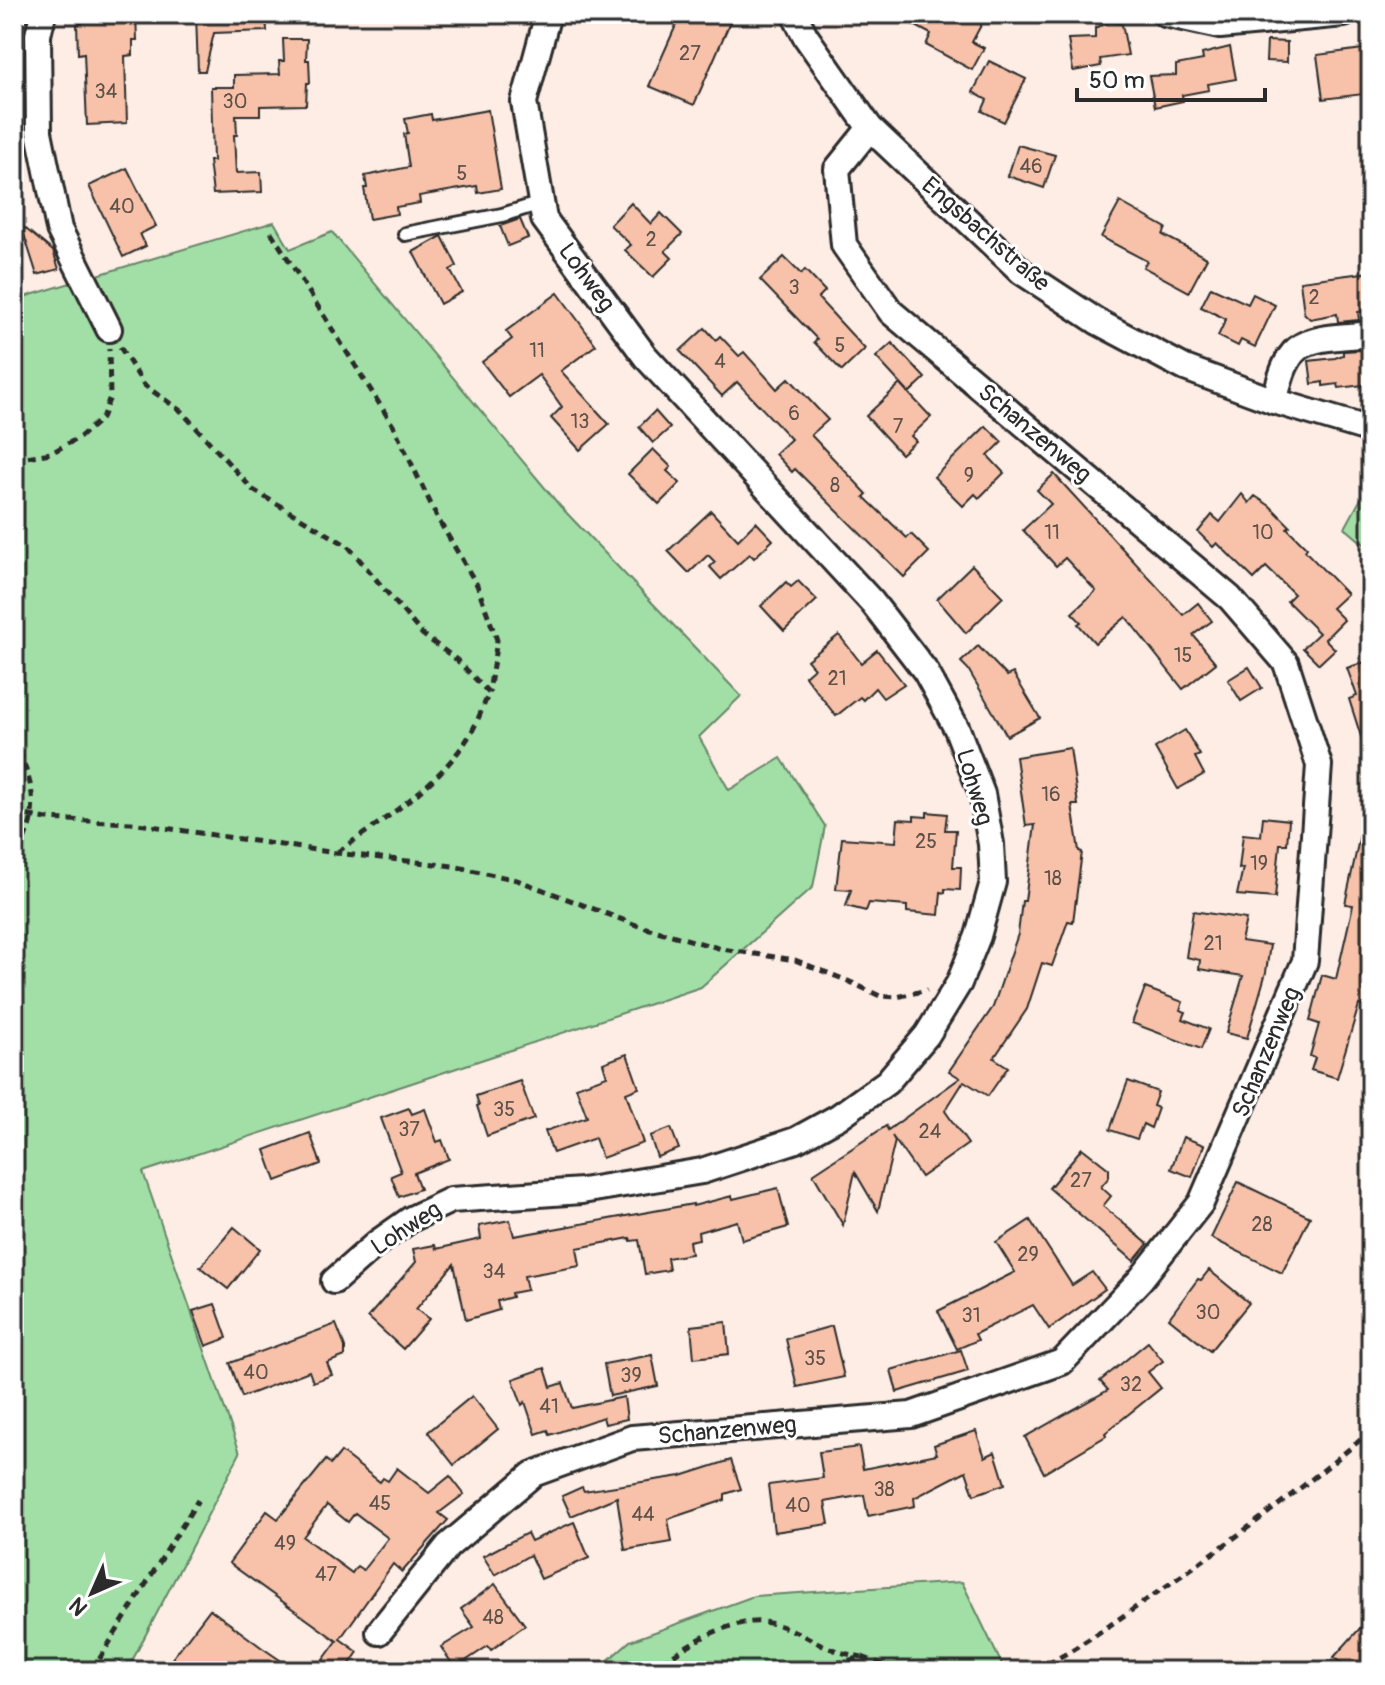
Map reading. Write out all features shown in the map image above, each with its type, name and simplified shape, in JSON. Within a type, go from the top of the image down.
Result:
[{"type":"street","points":[[43,14],[38,35],[39,132],[59,229],[109,329]]},
{"type":"street","name":"Lohweg","points":[[334,1281],[377,1243],[411,1219],[451,1200],[582,1191],[702,1171],[796,1140],[838,1117],[887,1082],[927,1035],[959,983],[978,936],[993,882],[991,844],[982,794],[957,729],[926,672],[872,602],[645,356],[544,219],[524,102],[548,14]]},
{"type":"street","name":"Engsbachstraße","points":[[794,14],[806,37],[870,128],[1022,272],[1098,322],[1185,368],[1274,401],[1371,430]]},
{"type":"street","points":[[1165,14],[1220,26],[1344,14]]},
{"type":"street","name":"Schanzenweg","points":[[379,1632],[448,1546],[533,1474],[632,1438],[911,1415],[1062,1362],[1140,1280],[1201,1203],[1305,961],[1319,765],[1286,663],[1230,598],[891,312],[844,245],[837,169],[870,128]]},
{"type":"street","points":[[1274,401],[1287,363],[1298,348],[1318,341],[1371,334]]},
{"type":"lane","points":[[405,234],[502,215],[541,203]]},
{"type":"path","points":[[271,232],[394,427],[438,519],[477,585],[497,640],[489,693],[471,733],[443,768],[413,798],[336,853]]},
{"type":"path","points":[[14,459],[51,453],[80,437],[102,418],[110,397],[109,329]]},
{"type":"path","points":[[109,329],[144,385],[181,411],[253,490],[348,546],[422,634],[457,660],[489,693]]},
{"type":"path","points":[[14,738],[33,795],[33,817],[26,839],[14,858]]},
{"type":"path","points":[[14,813],[131,823],[336,853],[453,866],[517,880],[639,926],[722,949],[795,960],[880,996],[897,997],[959,983]]},
{"type":"path","points":[[1035,1671],[1090,1638],[1206,1559],[1371,1431]]},
{"type":"path","points":[[92,1671],[198,1500]]},
{"type":"path","points":[[651,1671],[680,1648],[736,1624],[766,1622],[801,1632],[832,1649],[901,1671]]},
{"type":"path","points":[[808,1671],[862,1657]]},
{"type":"green space","points":[[274,222],[290,249],[332,232],[560,506],[741,696],[699,737],[729,790],[781,758],[825,826],[813,887],[701,987],[143,1172],[240,1453],[131,1663],[142,1671],[14,1671],[14,300]]},
{"type":"green space","points":[[1371,480],[1371,550],[1345,528]]},
{"type":"green space","points":[[962,1582],[1005,1671],[596,1671],[630,1641],[754,1596]]},
{"type":"building","points":[[82,14],[136,14],[137,40],[133,40],[133,55],[125,56],[127,123],[87,125],[84,53],[78,54],[77,24],[82,24]]},
{"type":"building","points":[[196,14],[266,14],[267,31],[214,33],[205,71],[198,71]]},
{"type":"building","points":[[681,14],[717,14],[731,20],[694,105],[649,86]]},
{"type":"building","points":[[893,14],[987,14],[972,42],[984,48],[972,70],[926,45],[931,34]]},
{"type":"building","points":[[1110,22],[1122,24],[1128,55],[1100,59],[1101,66],[1073,71],[1068,39],[1095,38],[1095,28]]},
{"type":"building","points":[[283,39],[307,39],[306,60],[309,60],[310,83],[307,83],[306,105],[260,106],[260,115],[236,115],[236,173],[261,172],[262,192],[213,194],[209,161],[213,161],[211,87],[234,87],[234,75],[280,74],[279,61],[284,61]]},
{"type":"building","points":[[1267,41],[1287,42],[1287,62],[1266,61]]},
{"type":"building","points":[[1230,47],[1236,79],[1208,84],[1209,90],[1182,95],[1183,101],[1155,107],[1149,76],[1176,75],[1176,65],[1203,60],[1202,54]]},
{"type":"building","points":[[1371,48],[1371,76],[1362,77],[1364,94],[1323,99],[1317,55]]},
{"type":"building","points":[[989,61],[1026,79],[1004,122],[982,111],[987,100],[973,92]]},
{"type":"building","points":[[488,110],[501,189],[478,193],[477,186],[419,196],[420,203],[396,207],[397,214],[369,219],[365,176],[409,167],[405,119],[431,114],[432,120]]},
{"type":"building","points":[[1018,145],[1055,155],[1044,188],[1008,176]]},
{"type":"building","points":[[127,168],[156,226],[140,234],[146,246],[123,257],[89,186]]},
{"type":"building","points":[[1120,202],[1166,228],[1163,235],[1207,258],[1189,292],[1143,267],[1147,261],[1101,237]]},
{"type":"building","points":[[631,203],[651,224],[661,213],[682,234],[665,251],[672,258],[653,277],[625,250],[631,245],[610,225]]},
{"type":"building","points":[[520,219],[528,238],[508,246],[500,226]]},
{"type":"building","points":[[21,225],[53,251],[59,269],[37,275]]},
{"type":"building","points":[[442,236],[457,266],[450,270],[462,292],[440,304],[413,252]]},
{"type":"building","points":[[784,257],[801,274],[805,270],[825,291],[818,298],[865,349],[842,371],[814,342],[817,339],[760,280]]},
{"type":"building","points":[[1371,272],[1371,310],[1358,312],[1359,320],[1338,322],[1337,314],[1310,319],[1304,313],[1300,281]]},
{"type":"building","points":[[1211,287],[1248,304],[1253,294],[1275,305],[1255,347],[1241,340],[1238,346],[1218,336],[1226,319],[1201,307]]},
{"type":"building","points":[[558,293],[596,345],[561,371],[609,424],[580,450],[551,418],[562,407],[539,375],[509,397],[482,362],[512,339],[506,331]]},
{"type":"building","points":[[705,328],[716,340],[720,336],[739,356],[744,352],[777,389],[789,378],[828,420],[811,435],[867,494],[864,497],[907,538],[911,534],[929,552],[904,577],[795,469],[792,472],[775,454],[791,439],[737,382],[722,396],[680,351]]},
{"type":"building","points":[[892,343],[925,378],[909,393],[876,357]]},
{"type":"building","points":[[1362,350],[1362,353],[1369,352],[1371,384],[1339,388],[1338,384],[1312,384],[1309,361],[1335,358],[1343,355],[1343,351]]},
{"type":"building","points":[[900,384],[931,417],[911,436],[916,441],[901,454],[866,416]]},
{"type":"building","points":[[655,411],[670,428],[653,443],[639,427]]},
{"type":"building","points":[[986,426],[1002,442],[988,456],[1004,473],[979,498],[975,494],[963,506],[934,477]]},
{"type":"building","points":[[653,449],[671,467],[667,471],[680,483],[659,504],[628,474]]},
{"type":"building","points":[[1054,474],[1183,615],[1198,603],[1212,621],[1193,635],[1216,663],[1183,689],[1126,617],[1095,643],[1078,624],[1081,622],[1072,613],[1096,591],[1065,558],[1056,566],[1023,530],[1051,504],[1037,490]]},
{"type":"building","points":[[1242,494],[1249,503],[1255,496],[1270,506],[1290,526],[1287,528],[1307,548],[1305,551],[1347,594],[1332,608],[1344,620],[1325,639],[1335,649],[1319,664],[1303,648],[1319,633],[1287,601],[1294,594],[1266,567],[1254,579],[1217,543],[1213,547],[1198,532],[1212,515],[1220,522]]},
{"type":"building","points":[[711,511],[738,540],[756,522],[773,540],[754,558],[750,554],[721,579],[710,567],[715,562],[708,555],[689,573],[668,551]]},
{"type":"building","points":[[972,565],[1003,597],[966,633],[937,599]]},
{"type":"building","points":[[798,581],[817,600],[784,631],[761,606],[786,582],[791,587]]},
{"type":"building","points":[[839,635],[861,663],[877,650],[904,684],[883,698],[875,688],[863,700],[860,697],[836,716],[805,676],[814,668],[807,660]]},
{"type":"building","points":[[978,646],[1007,676],[1013,673],[1040,718],[1007,736],[961,662]]},
{"type":"building","points":[[1371,660],[1371,754],[1367,755],[1349,699],[1357,696],[1347,668]]},
{"type":"building","points":[[1249,667],[1262,688],[1241,701],[1228,680]]},
{"type":"building","points":[[1185,730],[1200,755],[1195,757],[1204,774],[1178,789],[1155,748]]},
{"type":"building","points":[[1070,748],[1078,805],[1072,805],[1079,851],[1082,852],[1073,922],[1068,921],[1052,966],[1042,963],[1027,1009],[994,1058],[1008,1067],[988,1096],[964,1081],[945,1111],[968,1144],[921,1177],[892,1136],[895,1141],[878,1211],[855,1172],[843,1225],[813,1174],[886,1126],[888,1130],[960,1078],[949,1071],[993,1007],[1018,934],[1022,901],[1025,901],[1035,825],[1026,826],[1016,757]]},
{"type":"building","points":[[927,812],[947,814],[945,830],[956,830],[953,867],[961,867],[960,890],[945,889],[945,893],[941,892],[939,915],[907,912],[907,906],[869,903],[866,911],[846,906],[851,890],[836,889],[842,838],[896,842],[898,819],[927,817]]},
{"type":"building","points":[[1263,817],[1289,820],[1287,844],[1280,844],[1275,898],[1237,895],[1243,868],[1239,869],[1243,834],[1261,836]]},
{"type":"building","points":[[1362,825],[1371,826],[1371,1007],[1359,1005],[1337,1078],[1311,1070],[1315,1058],[1310,1056],[1319,1024],[1310,1021],[1322,975],[1336,979],[1353,905],[1345,904]]},
{"type":"building","points":[[1193,911],[1246,919],[1241,941],[1270,945],[1266,972],[1247,1038],[1226,1033],[1243,976],[1199,969],[1200,960],[1186,957]]},
{"type":"building","points":[[1145,988],[1183,1002],[1180,1010],[1186,1012],[1183,1019],[1209,1029],[1201,1049],[1132,1023]]},
{"type":"building","points":[[627,1054],[639,1088],[626,1093],[643,1143],[602,1158],[595,1138],[553,1153],[545,1131],[587,1117],[576,1087],[607,1076],[603,1063]]},
{"type":"building","points":[[520,1081],[534,1119],[487,1136],[476,1096]]},
{"type":"building","points":[[1128,1081],[1158,1092],[1153,1106],[1158,1108],[1151,1128],[1143,1124],[1137,1139],[1110,1130]]},
{"type":"building","points":[[409,1108],[412,1114],[425,1109],[437,1142],[442,1140],[449,1159],[414,1173],[420,1189],[399,1197],[391,1176],[401,1172],[381,1118]]},
{"type":"building","points":[[671,1128],[679,1149],[657,1157],[650,1136]]},
{"type":"building","points":[[310,1133],[321,1164],[276,1181],[265,1150]]},
{"type":"building","points":[[1183,1137],[1204,1145],[1192,1177],[1171,1169]]},
{"type":"building","points":[[1082,1148],[1109,1169],[1109,1177],[1101,1187],[1111,1196],[1103,1206],[1148,1244],[1134,1261],[1049,1188]]},
{"type":"building","points":[[1238,1182],[1310,1217],[1282,1273],[1211,1238]]},
{"type":"building","points":[[778,1188],[788,1227],[742,1240],[737,1221],[698,1232],[699,1239],[689,1241],[691,1254],[667,1258],[669,1270],[645,1274],[639,1240],[631,1241],[630,1238],[577,1248],[580,1266],[524,1276],[527,1290],[511,1293],[512,1297],[497,1301],[499,1310],[466,1320],[454,1264],[416,1309],[429,1319],[403,1349],[368,1317],[416,1262],[413,1249],[435,1245],[436,1249],[481,1239],[479,1226],[510,1220],[514,1236],[693,1206],[732,1196],[733,1199]]},
{"type":"building","points":[[1030,1220],[1072,1285],[1092,1272],[1105,1289],[1049,1329],[1033,1305],[975,1334],[978,1340],[957,1349],[938,1311],[1015,1272],[996,1242]]},
{"type":"building","points":[[234,1227],[260,1249],[228,1289],[200,1267]]},
{"type":"building","points":[[1209,1270],[1249,1303],[1210,1351],[1169,1318],[1198,1279],[1201,1280]]},
{"type":"building","points":[[215,1304],[227,1338],[206,1346],[193,1311]]},
{"type":"building","points":[[726,1322],[729,1354],[694,1358],[691,1326]]},
{"type":"building","points":[[336,1324],[345,1347],[345,1356],[327,1363],[332,1375],[313,1382],[309,1371],[242,1397],[230,1363]]},
{"type":"building","points":[[832,1326],[844,1377],[797,1387],[786,1339]]},
{"type":"building","points":[[1148,1342],[1163,1361],[1148,1372],[1161,1388],[1105,1433],[1106,1436],[1044,1473],[1025,1437],[1108,1390],[1100,1381]]},
{"type":"building","points":[[961,1350],[968,1371],[897,1392],[891,1370]]},
{"type":"building","points":[[652,1355],[658,1386],[610,1396],[604,1364]]},
{"type":"building","points":[[545,1368],[551,1387],[563,1383],[572,1408],[624,1397],[627,1419],[605,1424],[603,1417],[550,1435],[548,1430],[536,1434],[513,1379]]},
{"type":"building","points":[[472,1396],[498,1429],[454,1465],[428,1432]]},
{"type":"building","points":[[976,1431],[985,1457],[995,1452],[1005,1484],[974,1495],[966,1471],[914,1498],[915,1506],[868,1516],[864,1495],[825,1502],[829,1524],[774,1532],[768,1485],[823,1478],[819,1452],[859,1447],[863,1469],[937,1454],[934,1445]]},
{"type":"building","points":[[341,1452],[380,1482],[383,1478],[388,1481],[397,1468],[429,1493],[450,1476],[464,1494],[439,1513],[448,1520],[402,1572],[393,1564],[340,1639],[358,1652],[345,1671],[315,1671],[337,1641],[229,1563],[267,1511],[278,1519],[326,1460],[331,1464]],"holes":[[[327,1505],[348,1522],[355,1513],[388,1538],[363,1570],[357,1566],[352,1573],[303,1537]]]},
{"type":"building","points":[[731,1460],[741,1489],[725,1494],[725,1500],[668,1519],[672,1542],[625,1550],[617,1497],[571,1516],[562,1496],[582,1487],[584,1491],[681,1476]]},
{"type":"building","points":[[574,1522],[589,1558],[541,1579],[530,1555],[495,1575],[483,1556],[527,1533],[531,1541]]},
{"type":"building","points":[[495,1584],[525,1625],[491,1650],[488,1646],[455,1668],[441,1647],[474,1627],[461,1609]]},
{"type":"building","points":[[210,1609],[296,1671],[186,1671],[171,1660]]},
{"type":"building","points":[[1371,1616],[1371,1657],[1358,1671],[1350,1671],[1334,1657]]}]
